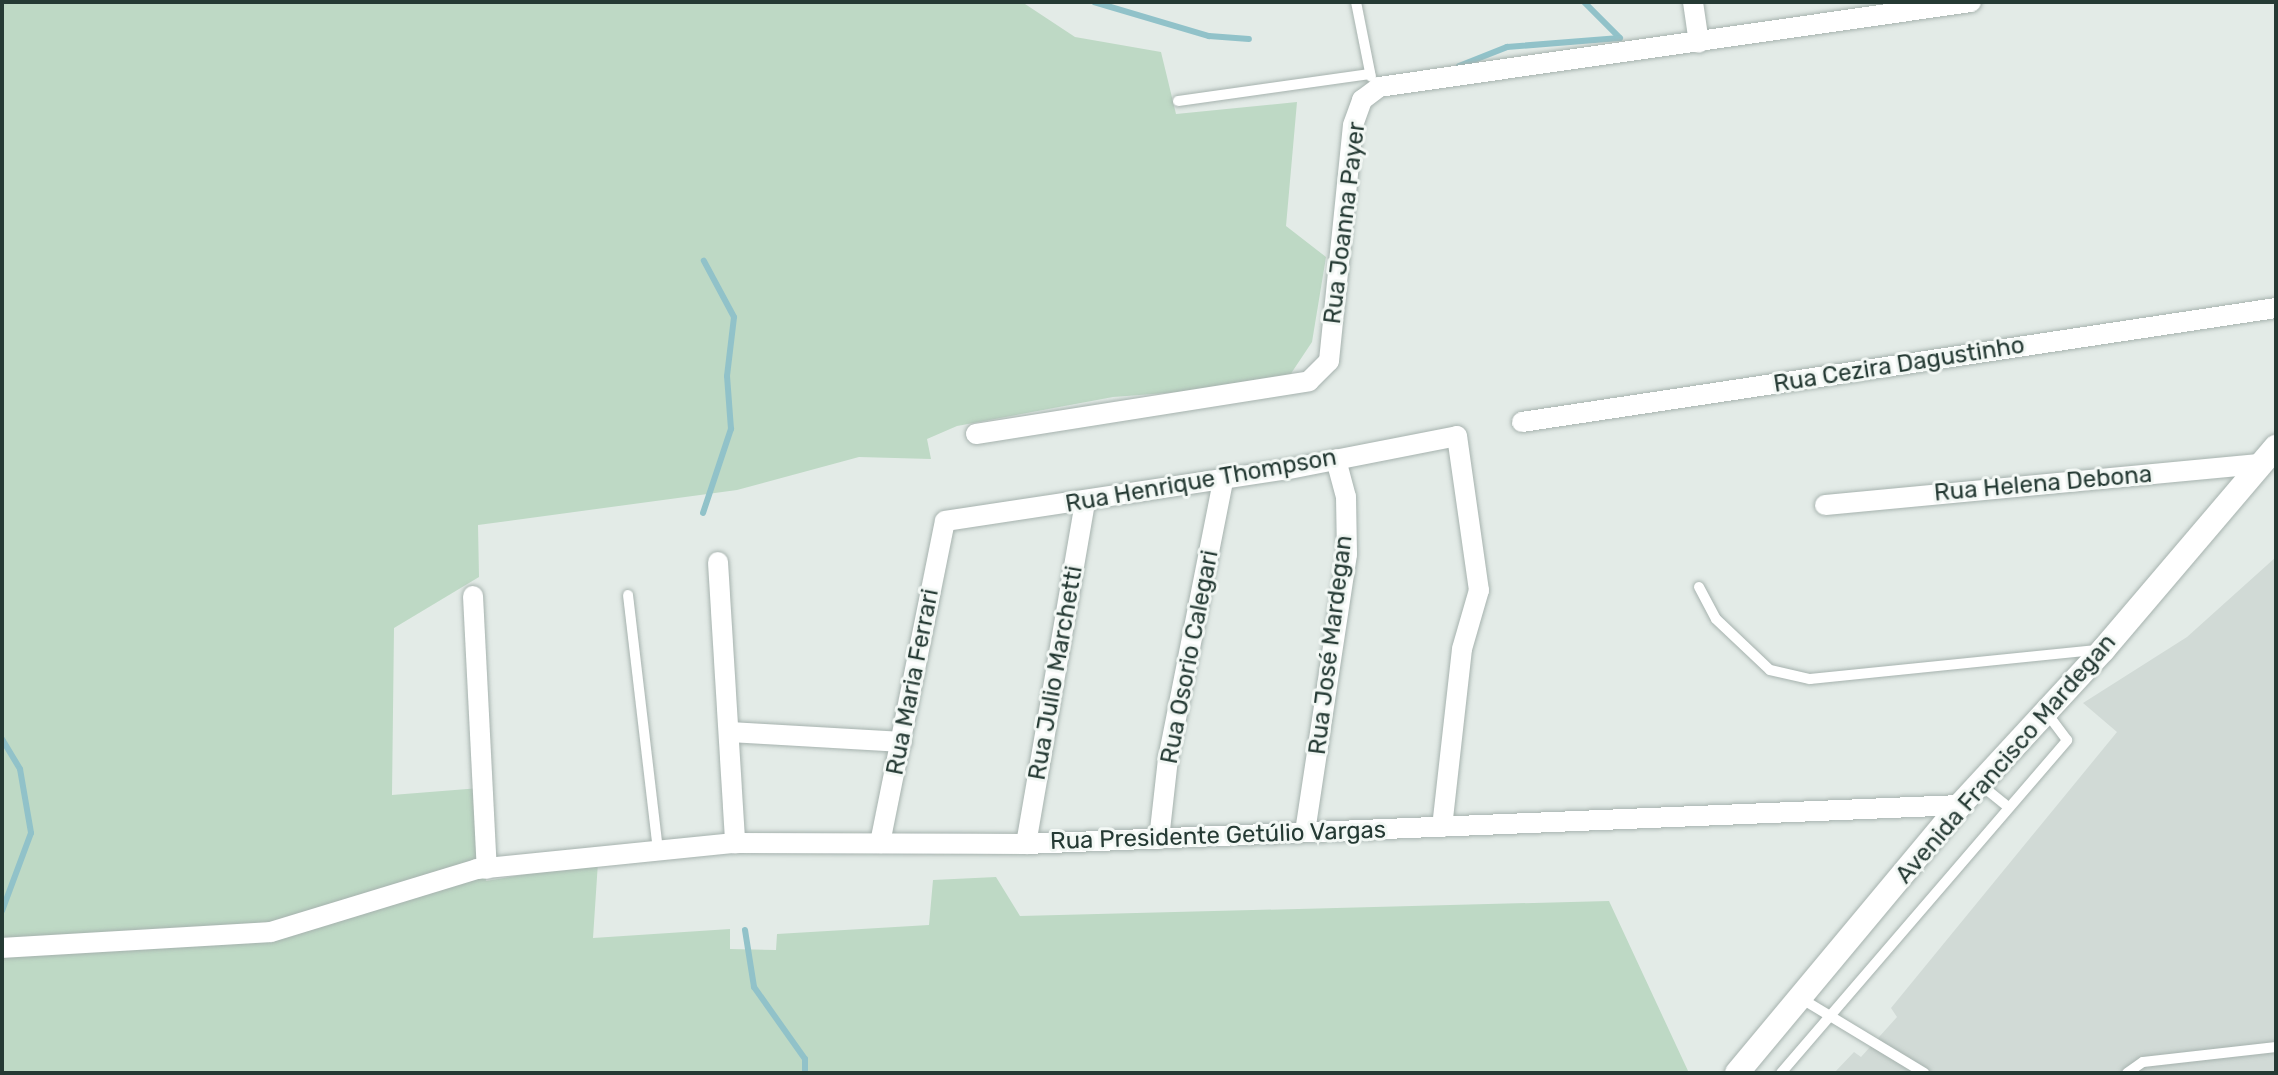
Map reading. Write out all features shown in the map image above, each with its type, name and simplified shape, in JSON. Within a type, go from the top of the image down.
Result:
[{"type":"main road","name":"Avenida Francisco Mardegan","points":[[1737,1073],[1802,999],[1960,805],[2103,650],[2269,456]]},
{"type":"street","points":[[1693,2],[1699,43]]},
{"type":"street","name":"Rua Joanna Payer","points":[[976,434],[1309,381],[1329,361],[1353,125],[1372,82],[1699,43],[1971,2]]},
{"type":"street","name":"Rua Cezira Dagustinho","points":[[1522,422],[2276,308]]},
{"type":"street","name":"Rua Henrique Thompson","points":[[945,521],[1085,502],[1457,436],[1479,590],[1462,649],[1442,827]]},
{"type":"street","name":"Rua Helena Debona","points":[[1825,505],[2269,456]]},
{"type":"street","name":"Rua José Mardegan","points":[[1305,832],[1347,554],[1346,497],[1336,459]]},
{"type":"street","name":"Rua Osorio Calegari","points":[[1159,839],[1168,759],[1224,476]]},
{"type":"street","name":"Rua Julio Marchetti","points":[[1026,844],[1085,502]]},
{"type":"street","name":"Rua Maria Ferrari","points":[[880,843],[945,521]]},
{"type":"street","points":[[718,562],[731,732],[735,843]]},
{"type":"street","points":[[473,596],[482,869]]},
{"type":"street","points":[[731,732],[902,742]]},
{"type":"street","name":"Rua Presidente Getúlio Vargas","points":[[2,948],[271,932],[482,869],[735,843],[1026,844],[1960,805]]},
{"type":"lane","points":[[1178,101],[1372,82],[1356,2]]},
{"type":"lane","points":[[1699,587],[1716,619],[1770,670],[1810,679],[2103,650]]},
{"type":"lane","points":[[628,595],[658,852]]},
{"type":"lane","points":[[1781,1073],[2007,806],[2067,740],[2046,712]]},
{"type":"lane","points":[[1979,784],[2007,806]]},
{"type":"lane","points":[[1802,999],[1924,1073]]},
{"type":"lane","points":[[2127,1073],[2143,1062],[2276,1047]]},
{"type":"shaded area","points":[[2276,557],[2276,1073],[1834,1073],[1854,1052],[1861,1057],[1897,1017],[1891,1008],[2117,732],[2083,703],[2187,637]]},
{"type":"green space","points":[[2,2],[1022,2],[1075,37],[1161,52],[1176,114],[1297,102],[1286,226],[1326,257],[1312,342],[1284,384],[1113,397],[957,426],[927,439],[931,459],[859,457],[737,490],[478,525],[479,577],[394,628],[392,795],[480,788],[486,881],[598,862],[593,938],[730,929],[730,949],[776,950],[777,934],[929,925],[933,880],[996,877],[1020,916],[1609,901],[1689,1073],[2,1073]]},
{"type":"waterway","points":[[1094,2],[1209,36],[1249,39]]},
{"type":"waterway","points":[[1584,2],[1620,38]]},
{"type":"waterway","points":[[1459,66],[1507,47],[1620,38]]},
{"type":"waterway","points":[[703,513],[731,429],[727,376],[734,317],[704,261]]},
{"type":"waterway","points":[[2,739],[20,769],[31,833],[2,911]]},
{"type":"waterway","points":[[745,930],[754,987],[805,1059],[805,1073]]}]
